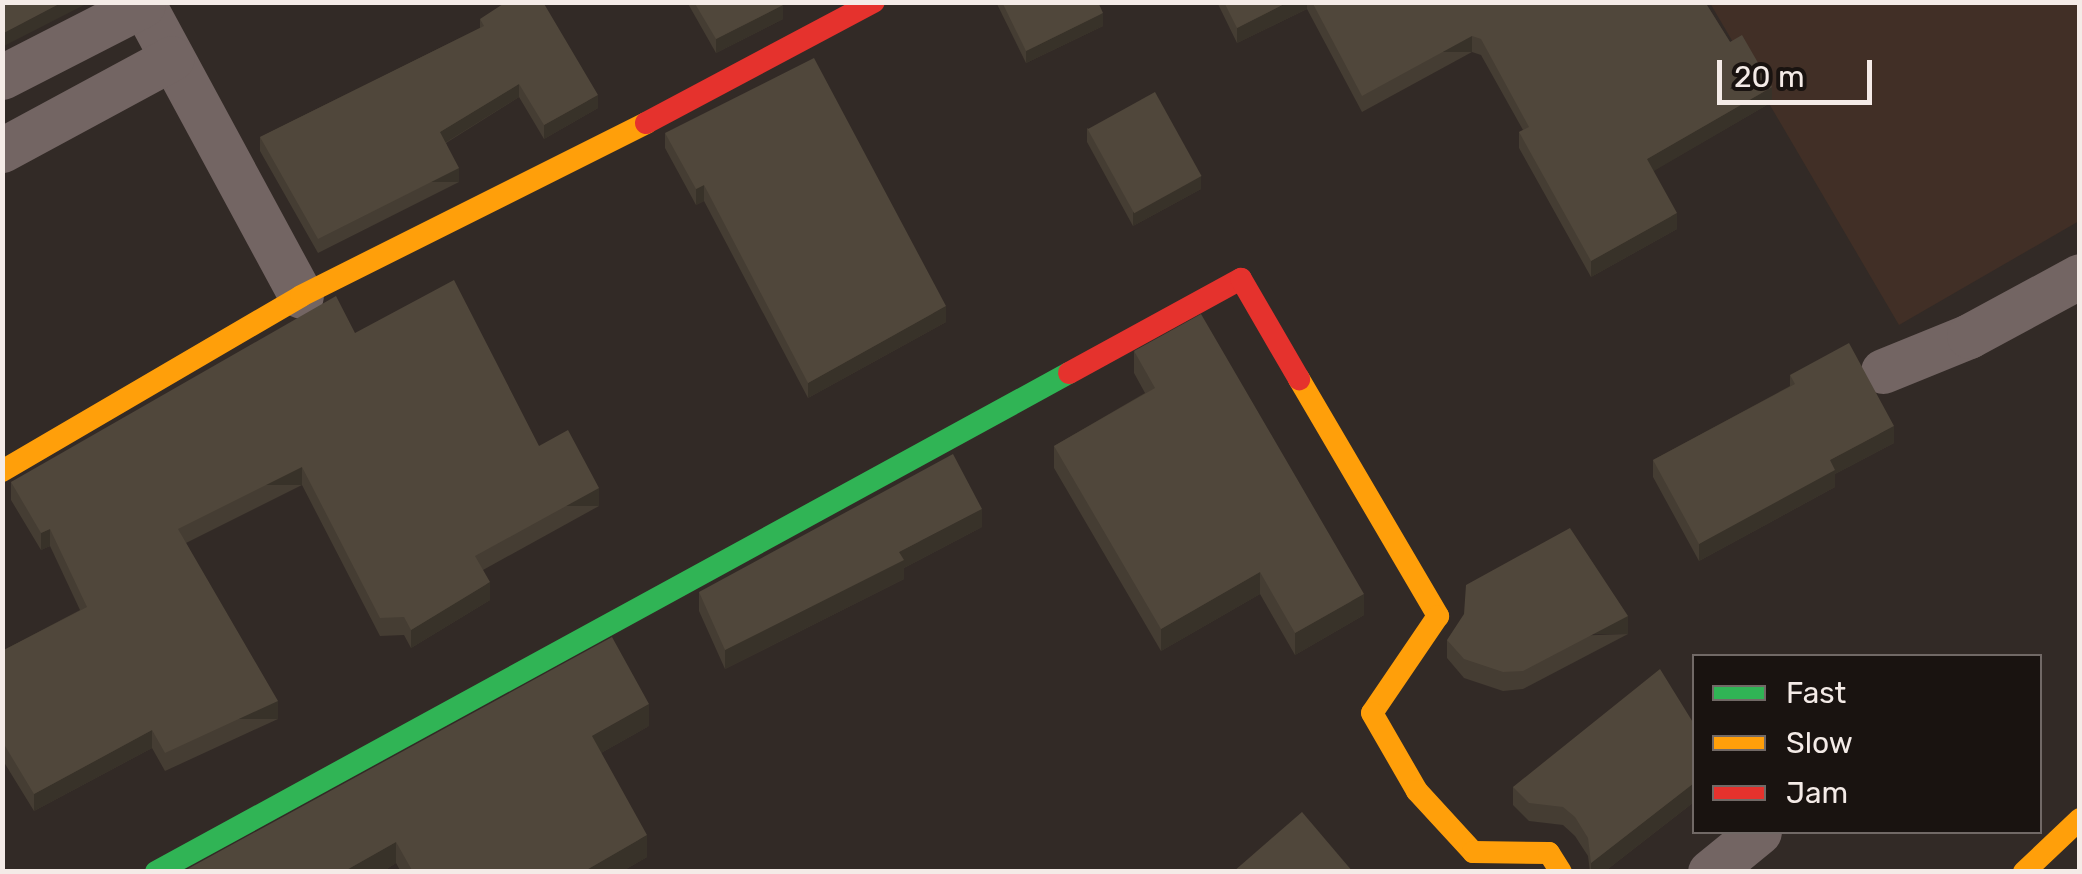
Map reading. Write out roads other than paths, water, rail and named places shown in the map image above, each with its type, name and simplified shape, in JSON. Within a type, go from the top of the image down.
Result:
[{"type":"street","points":[[2,471],[302,296],[842,25],[874,2]]},
{"type":"street","points":[[2,77],[142,4],[302,296]]},
{"type":"street","points":[[2,150],[172,58]]},
{"type":"street","points":[[1883,371],[1969,336],[2080,276]]},
{"type":"street","points":[[156,872],[1241,279],[1438,616],[1372,713],[1417,790],[1472,852],[1549,854],[1561,872]]},
{"type":"street","points":[[2024,872],[2080,819]]},
{"type":"street","points":[[1710,872],[1757,834]]}]
